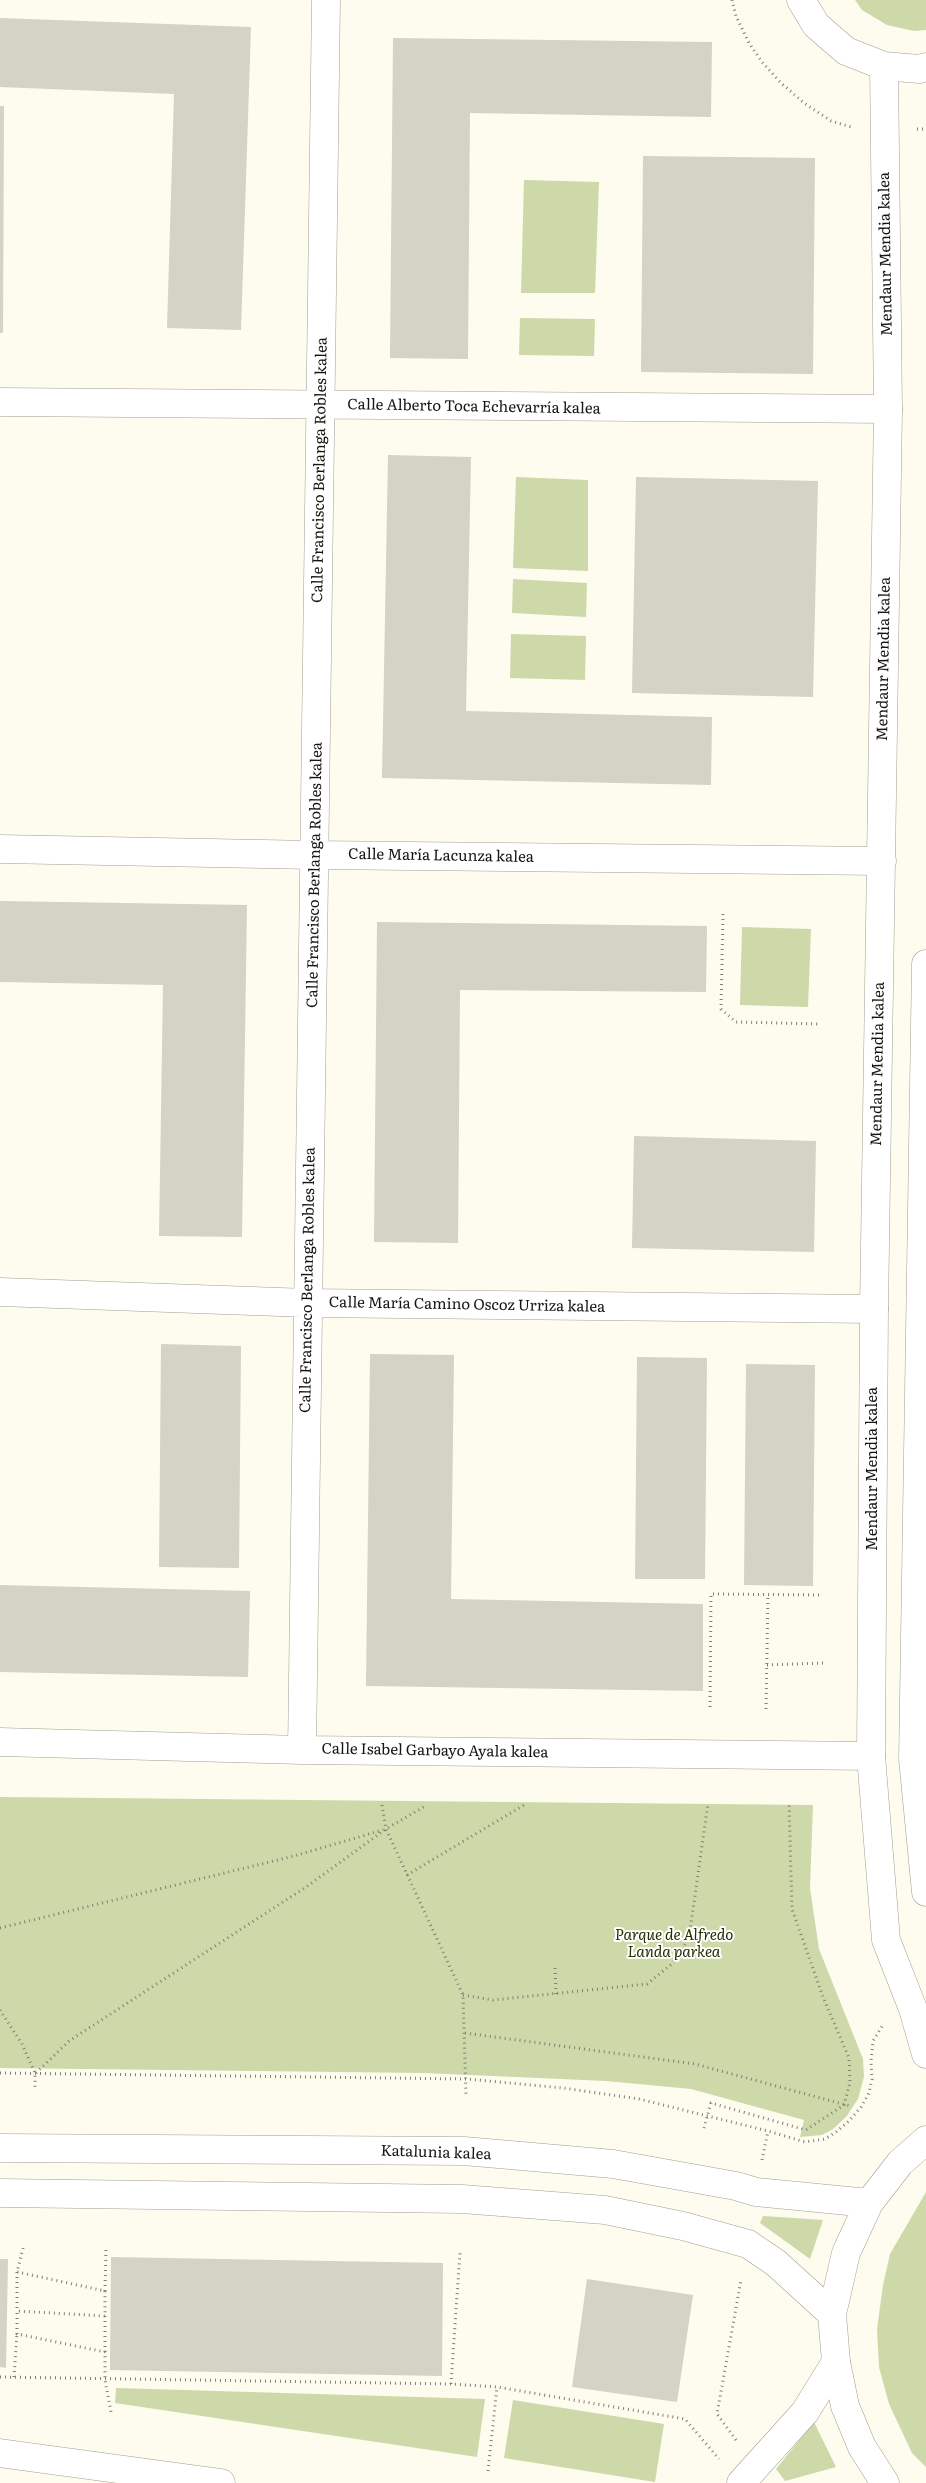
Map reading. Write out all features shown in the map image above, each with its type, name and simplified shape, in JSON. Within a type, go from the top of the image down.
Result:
[{"type":"street","name":"Calle Francisco Berlanga Robles kalea","points":[[302,1750],[316,855],[326,0]]},
{"type":"street","points":[[801,0],[816,25],[846,50],[884,66],[919,69],[926,67]]},
{"type":"street","name":"Mendaur Mendia kalea","points":[[884,66],[888,409],[874,1309],[871,1756],[886,1940],[913,2009],[926,2054]]},
{"type":"street","name":"Calle Alberto Toca Echevarría kalea","points":[[0,402],[888,409]]},
{"type":"street","name":"Calle María Lacunza kalea","points":[[0,849],[316,855],[882,861]]},
{"type":"street","points":[[926,964],[913,1760],[926,1892]]},
{"type":"street","name":"Calle María Camino Oscoz Urriza kalea","points":[[0,1292],[308,1303],[874,1309]]},
{"type":"street","name":"Calle Isabel Garbayo Ayala kalea","points":[[0,1742],[302,1750],[871,1756]]},
{"type":"street","points":[[885,2483],[862,2447],[845,2406],[836,2362],[832,2314],[846,2253],[869,2203],[900,2163],[926,2140]]},
{"type":"street","name":"Katalunia kalea","points":[[0,2148],[464,2151],[612,2164],[736,2186],[756,2192],[869,2203]]},
{"type":"street","points":[[0,2193],[462,2199],[605,2210],[683,2226],[748,2244],[776,2263],[832,2314]]},
{"type":"street","points":[[741,2483],[804,2412],[836,2362]]},
{"type":"street","points":[[0,2453],[58,2472],[221,2483]]},
{"type":"path","points":[[732,0],[736,16],[749,43],[762,62],[804,103],[831,121],[857,129],[926,129]]},
{"type":"path","points":[[723,914],[720,1009],[736,1022],[821,1024]]},
{"type":"path","points":[[710,1707],[711,1594],[822,1595]]},
{"type":"path","points":[[766,1709],[768,1594]]},
{"type":"path","points":[[767,1665],[824,1662]]},
{"type":"path","points":[[463,1995],[493,2000],[647,1984],[673,1963],[689,1938],[708,1803]]},
{"type":"path","points":[[704,2128],[711,2103],[806,2130],[844,2105],[850,2082],[849,2058],[823,1997],[792,1909],[789,1803]]},
{"type":"path","points":[[35,2074],[69,2041],[306,1887],[386,1829],[427,1805]]},
{"type":"path","points":[[407,1875],[524,1805]]},
{"type":"path","points":[[382,1806],[386,1829],[463,1995],[466,2095]]},
{"type":"path","points":[[0,1928],[294,1856],[386,1829]]},
{"type":"path","points":[[555,1968],[556,1994]]},
{"type":"path","points":[[0,2073],[467,2079],[563,2088],[620,2096],[708,2116],[805,2142],[825,2139],[843,2127],[861,2107],[870,2093],[873,2041],[880,2027],[894,2016],[913,2009]]},
{"type":"path","points":[[0,2010],[22,2044],[35,2074],[35,2090]]},
{"type":"path","points":[[464,2033],[695,2064],[850,2106]]},
{"type":"path","points":[[761,2166],[768,2131]]},
{"type":"path","points":[[14,2377],[17,2334],[17,2272],[22,2248]]},
{"type":"path","points":[[106,2249],[105,2380],[111,2412]]},
{"type":"path","points":[[451,2384],[460,2252]]},
{"type":"path","points":[[17,2272],[105,2291]]},
{"type":"path","points":[[738,2443],[717,2414],[742,2277]]},
{"type":"path","points":[[17,2311],[105,2316]]},
{"type":"path","points":[[17,2334],[105,2352]]},
{"type":"path","points":[[0,2377],[451,2384],[497,2387],[684,2419],[723,2463]]},
{"type":"path","points":[[488,2471],[497,2387]]},
{"type":"green space","points":[[855,0],[926,0],[926,30],[914,31],[887,25],[862,10]]},
{"type":"green space","points":[[524,180],[599,182],[595,293],[521,293]]},
{"type":"green space","points":[[520,318],[595,319],[594,356],[519,355]]},
{"type":"green space","points":[[516,477],[588,480],[588,571],[513,568]]},
{"type":"green space","points":[[513,579],[587,583],[586,617],[512,613]]},
{"type":"green space","points":[[511,634],[586,636],[585,680],[510,678]]},
{"type":"green space","points":[[742,927],[811,929],[808,1007],[740,1005]]},
{"type":"green space","name":"Parque de Alfredo Landa parkea","points":[[0,1797],[813,1805],[810,1888],[819,1949],[863,2059],[864,2077],[858,2099],[846,2117],[833,2129],[822,2135],[800,2137],[804,2120],[691,2089],[606,2081],[424,2073],[0,2068]]},
{"type":"green space","points":[[926,2192],[926,2467],[912,2453],[889,2404],[879,2367],[877,2329],[883,2285],[890,2254]]},
{"type":"green space","points":[[763,2216],[823,2220],[810,2259],[760,2223]]},
{"type":"green space","points":[[116,2388],[485,2399],[477,2457],[115,2403]]},
{"type":"green space","points":[[513,2400],[664,2424],[655,2482],[504,2458]]},
{"type":"green space","points":[[814,2422],[836,2467],[785,2481],[776,2469]]},
{"type":"building","points":[[0,18],[251,27],[241,330],[167,328],[174,94],[0,87]]},
{"type":"building","points":[[393,38],[712,42],[711,117],[470,113],[468,359],[390,358]]},
{"type":"building","points":[[0,106],[4,106],[3,333],[0,333]]},
{"type":"building","points":[[643,156],[815,158],[813,374],[641,372]]},
{"type":"building","points":[[388,455],[471,457],[466,711],[712,717],[711,785],[382,778]]},
{"type":"building","points":[[636,477],[818,481],[813,697],[632,693]]},
{"type":"building","points":[[0,901],[247,905],[242,1237],[159,1236],[163,985],[0,982]]},
{"type":"building","points":[[377,922],[707,926],[706,992],[460,990],[458,1243],[374,1242]]},
{"type":"building","points":[[634,1136],[816,1141],[814,1252],[632,1248]]},
{"type":"building","points":[[161,1344],[241,1346],[239,1568],[159,1567]]},
{"type":"building","points":[[370,1354],[454,1355],[451,1599],[703,1604],[703,1691],[366,1686]]},
{"type":"building","points":[[637,1357],[707,1358],[705,1579],[635,1579]]},
{"type":"building","points":[[746,1364],[815,1365],[813,1586],[744,1585]]},
{"type":"building","points":[[0,1585],[250,1591],[248,1677],[0,1672]]},
{"type":"building","points":[[111,2257],[443,2263],[442,2376],[110,2370]]},
{"type":"building","points":[[0,2259],[8,2259],[6,2368],[0,2367]]},
{"type":"building","points":[[587,2279],[693,2295],[677,2402],[572,2387]]}]
